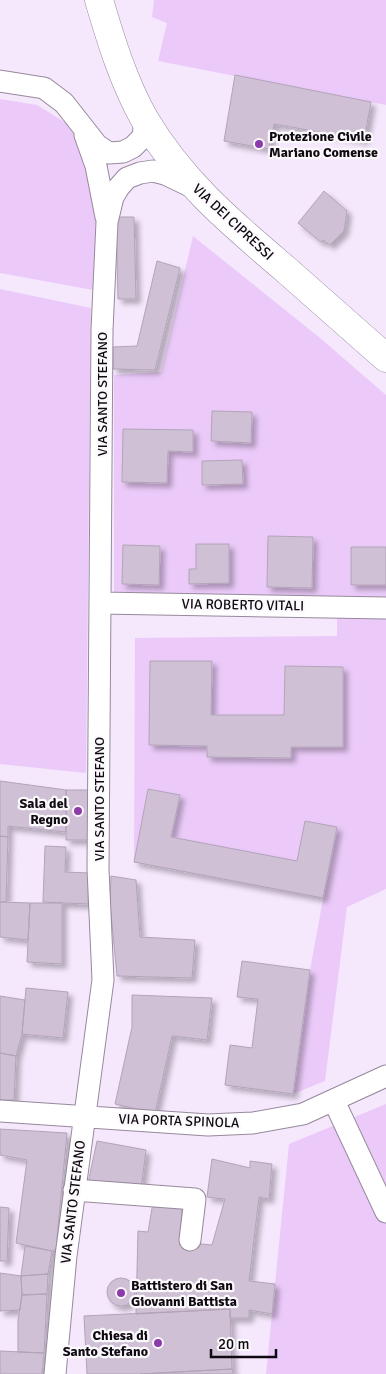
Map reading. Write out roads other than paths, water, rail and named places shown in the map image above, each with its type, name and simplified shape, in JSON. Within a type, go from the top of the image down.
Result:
[{"type":"main road","name":"VIA DEI CIPRESSI","points":[[99,0],[129,89],[164,150],[197,190],[224,217],[386,358]]},
{"type":"main road","name":"VIA DEI CIPRESSI","points":[[112,0],[120,32],[140,79],[158,112],[213,187],[386,343]]},
{"type":"street","points":[[0,81],[44,88],[64,103],[81,122],[97,145],[109,152],[123,152],[133,147],[143,136],[145,119]]},
{"type":"street","name":"VIA SANTO STEFANO","points":[[81,122],[96,166],[107,222]]},
{"type":"street","name":"VIA SANTO STEFANO","points":[[55,1374],[74,1190],[103,980],[98,869],[102,330],[107,222],[113,197],[119,187],[128,178],[140,173],[153,171],[165,174],[197,190]]},
{"type":"street","name":"VIA ROBERTO VITALI","points":[[100,603],[386,608]]},
{"type":"street","name":"VIA PORTA SPINOLA","points":[[0,1111],[230,1125],[264,1122],[294,1117],[334,1101],[386,1076]]},
{"type":"street","points":[[334,1101],[386,1212]]},
{"type":"street","points":[[74,1190],[195,1199],[190,1240]]},
{"type":"place","name":"Protezione Civile Mariano Comense","points":[[259,144]]},
{"type":"place","name":"Sala del Regno","points":[[78,811]]},
{"type":"place","name":"Battistero di San Giovanni Battista","points":[[121,1293]]},
{"type":"place","name":"Chiesa di Santo Stefano","points":[[158,1343]]}]
